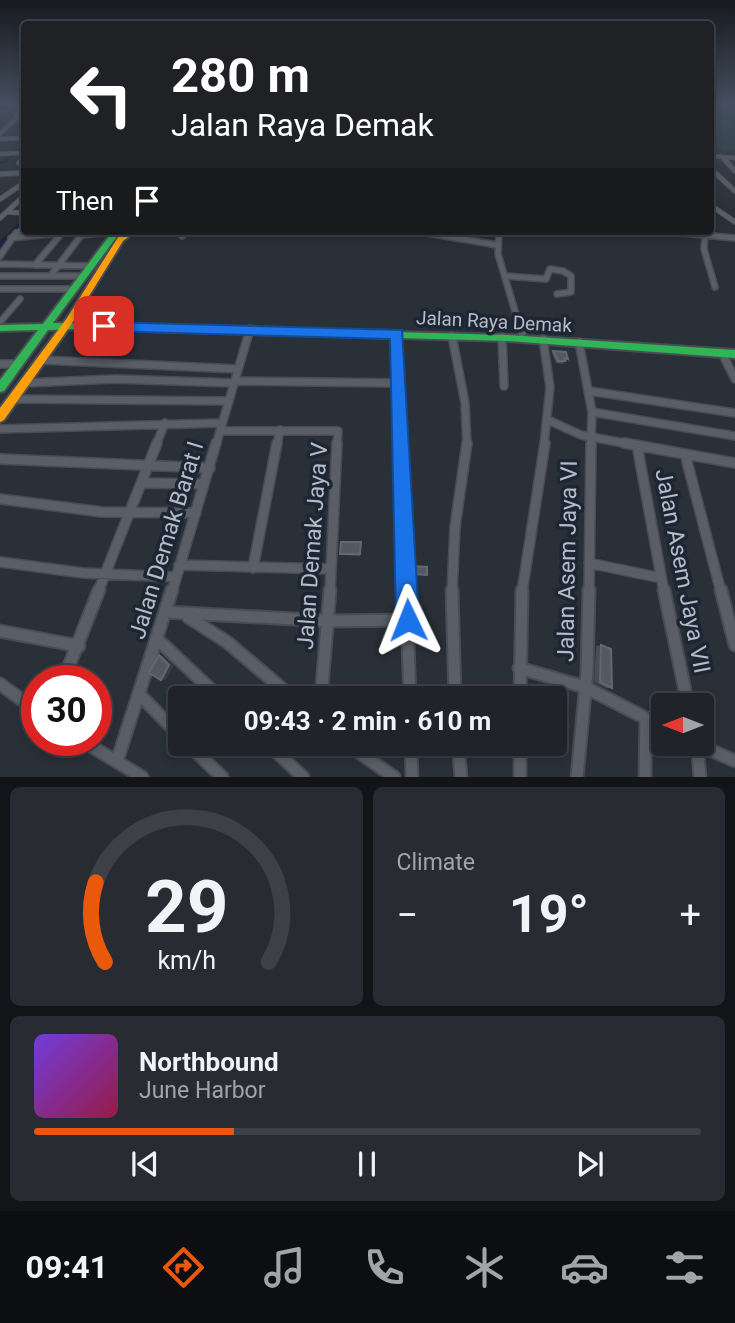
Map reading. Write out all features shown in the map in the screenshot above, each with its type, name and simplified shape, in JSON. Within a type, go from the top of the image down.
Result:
[{"type":"main road","points":[[0,388],[83,276],[118,235]]},
{"type":"main road","points":[[0,417],[68,323],[119,235]]},
{"type":"main road","name":"Jalan Raya Demak","points":[[68,323],[250,330],[292,328],[670,346],[735,346]]},
{"type":"main road","name":"Jalan Raya Demak","points":[[0,324],[68,323],[522,333],[735,354]]},
{"type":"street","points":[[1,154],[21,139]]},
{"type":"street","points":[[1,154],[21,154]]},
{"type":"street","points":[[714,156],[735,158]]},
{"type":"street","points":[[721,156],[735,171]]},
{"type":"street","points":[[714,172],[734,189]]},
{"type":"street","points":[[0,181],[8,173]]},
{"type":"street","points":[[0,174],[21,173]]},
{"type":"street","points":[[0,199],[21,185]]},
{"type":"street","points":[[0,218],[21,200]]},
{"type":"street","points":[[714,208],[735,222]]},
{"type":"street","points":[[7,212],[21,211]]},
{"type":"street","points":[[0,256],[21,230]]},
{"type":"street","points":[[11,239],[45,235]]},
{"type":"street","points":[[28,275],[60,235]]},
{"type":"street","points":[[51,275],[82,235]]},
{"type":"street","points":[[448,235],[497,245]]},
{"type":"street","points":[[468,240],[470,235]]},
{"type":"street","points":[[498,235],[497,245],[522,333]]},
{"type":"street","points":[[695,235],[735,238]]},
{"type":"street","points":[[705,236],[704,249],[715,287]]},
{"type":"street","points":[[0,264],[91,266]]},
{"type":"street","points":[[506,276],[545,279],[550,270],[563,271],[572,279],[571,292],[557,294]]},
{"type":"street","points":[[0,276],[83,276]]},
{"type":"street","points":[[0,289],[75,289]]},
{"type":"street","points":[[0,324],[20,299]]},
{"type":"street","name":"Jalan Demak Barat I","points":[[117,761],[166,612],[250,330]]},
{"type":"street","points":[[397,334],[410,686]]},
{"type":"street","points":[[452,336],[467,427],[467,453],[456,524],[451,589],[455,686]]},
{"type":"street","points":[[502,337],[504,386]]},
{"type":"street","points":[[520,686],[521,592],[548,420],[550,387],[543,339]]},
{"type":"street","name":"Jalan Asem Jaya VI","points":[[577,777],[585,687],[592,412],[579,342]]},
{"type":"street","points":[[722,353],[735,379]]},
{"type":"street","points":[[41,360],[238,369]]},
{"type":"street","points":[[0,364],[18,364]]},
{"type":"street","points":[[24,383],[115,379],[398,383]]},
{"type":"street","points":[[589,391],[735,412]]},
{"type":"street","points":[[12,399],[229,401]]},
{"type":"street","points":[[592,412],[735,436]]},
{"type":"street","points":[[548,420],[591,437],[735,464]]},
{"type":"street","points":[[70,665],[165,423]]},
{"type":"street","name":"Jalan Demak Jaya V","points":[[0,429],[165,423],[280,430],[338,430],[329,621],[322,686]]},
{"type":"street","points":[[253,568],[280,430]]},
{"type":"street","name":"Jalan Asem Jaya VII","points":[[637,445],[685,693]]},
{"type":"street","points":[[685,454],[735,645]]},
{"type":"street","points":[[0,459],[210,468]]},
{"type":"street","points":[[142,483],[204,484]]},
{"type":"street","points":[[0,499],[102,512],[196,513]]},
{"type":"street","points":[[0,562],[106,575],[176,578]]},
{"type":"street","points":[[589,562],[661,578]]},
{"type":"street","points":[[179,565],[331,569]]},
{"type":"street","points":[[166,612],[329,621],[408,620]]},
{"type":"street","points":[[184,615],[227,642],[279,686]]},
{"type":"street","points":[[0,631],[79,646]]},
{"type":"street","points":[[156,638],[207,686]]},
{"type":"street","points":[[519,668],[585,687],[651,721]]},
{"type":"street","points":[[0,684],[21,699]]},
{"type":"street","points":[[139,694],[168,724]]},
{"type":"street","points":[[645,777],[646,718]]},
{"type":"street","points":[[714,752],[735,761]]},
{"type":"street","points":[[108,756],[142,777]]},
{"type":"street","points":[[200,756],[222,777]]},
{"type":"street","points":[[281,756],[303,777]]},
{"type":"street","points":[[364,756],[394,777]]},
{"type":"street","points":[[411,756],[412,777]]},
{"type":"street","points":[[459,756],[461,777]]},
{"type":"street","points":[[520,756],[520,777]]},
{"type":"street","points":[[698,756],[700,777]]},
{"type":"green space","points":[[714,139],[735,139],[735,151],[714,149]]},
{"type":"building","points":[[553,351],[566,352],[568,359],[558,361]]},
{"type":"building","points":[[341,542],[361,542],[360,554],[340,554]]},
{"type":"building","points":[[413,566],[427,567],[427,575],[413,574]]},
{"type":"building","points":[[601,645],[611,649],[612,688],[600,682]]},
{"type":"building","points":[[159,655],[169,665],[161,680],[149,673]]},
{"type":"waterway","points":[[17,152],[21,148]]},
{"type":"waterway","points":[[0,162],[5,162],[13,155]]},
{"type":"waterway","points":[[0,246],[21,226]]},
{"type":"railway","points":[[714,207],[735,221]]},
{"type":"traffic: fast","points":[[0,388],[114,235]]},
{"type":"traffic: fast","points":[[0,328],[79,326],[508,338],[735,354]]},
{"type":"traffic: slow","points":[[0,417],[70,320],[123,235]]},
{"type":"traffic: slow","points":[[120,240],[127,235]]},
{"type":"route","points":[[104,326],[397,334],[408,620]]}]
